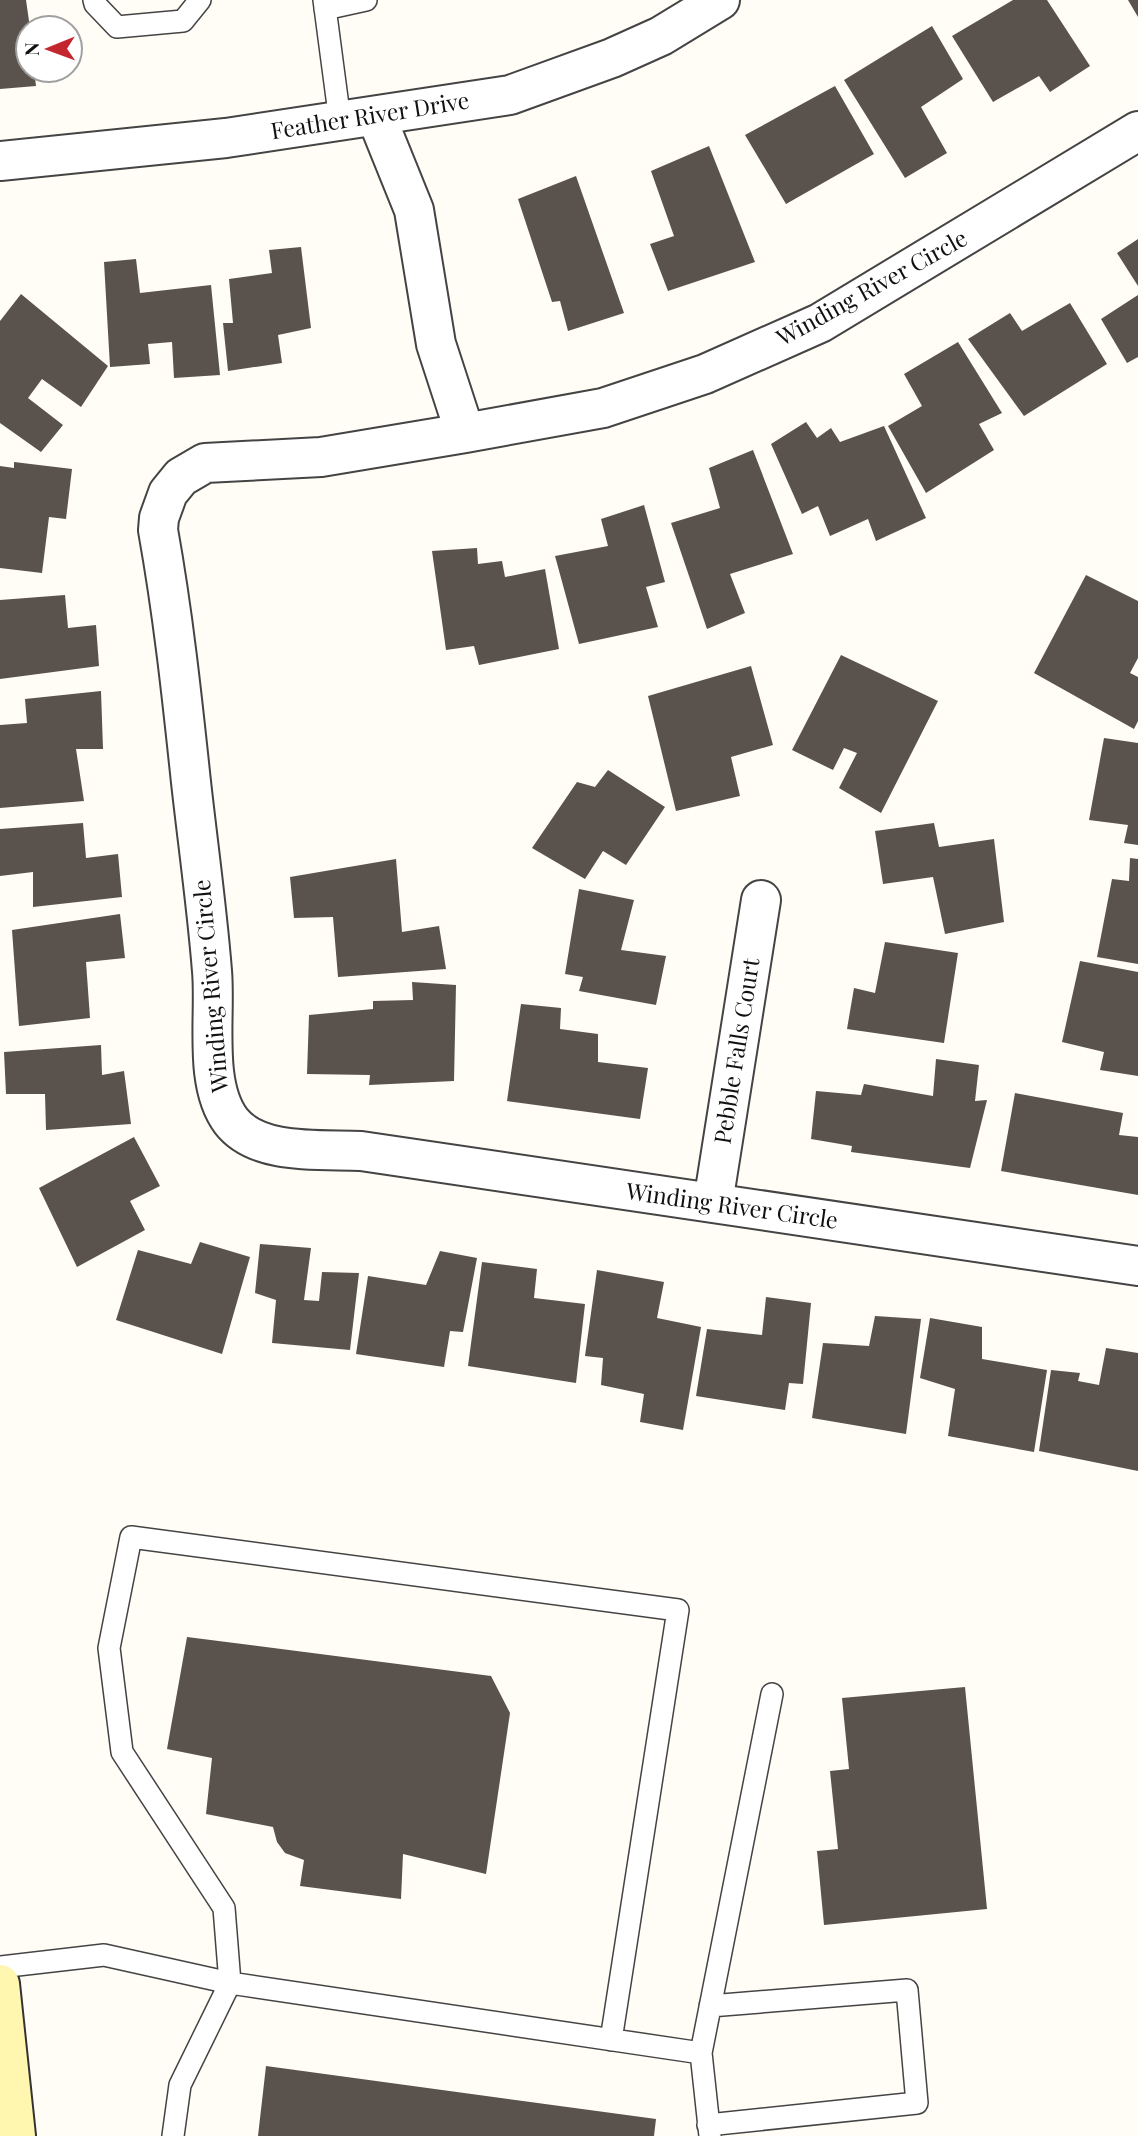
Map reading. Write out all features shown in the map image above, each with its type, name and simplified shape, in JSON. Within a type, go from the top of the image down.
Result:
[{"type":"main road","points":[[0,1984],[16,2136]]},
{"type":"street","name":"Feather River Drive","points":[[0,161],[226,138],[510,95],[562,78],[661,36],[720,0]]},
{"type":"street","points":[[358,119],[414,210],[436,344],[465,433]]},
{"type":"street","name":"Winding River Circle","points":[[1138,131],[820,323],[705,374],[603,408],[465,433],[321,457],[205,463],[181,477],[168,493],[159,518],[158,530],[172,607],[213,974],[215,1083],[222,1108],[233,1124],[257,1141],[275,1147],[361,1152],[1138,1266]]},
{"type":"street","name":"Pebble Falls Court","points":[[713,1203],[761,900]]},
{"type":"lane","points":[[94,0],[94,4],[117,27],[183,21],[200,0]]},
{"type":"lane","points":[[358,119],[325,5],[366,0]]},
{"type":"lane","points":[[173,2136],[180,2085],[230,1983],[225,1908],[122,1752],[109,1648],[131,1538],[678,1609],[611,2040]]},
{"type":"lane","points":[[710,2006],[907,1990],[917,2103],[709,2130],[701,2053],[710,2006],[772,1695]]},
{"type":"lane","points":[[0,1967],[104,1955],[230,1983],[701,2053]]},
{"type":"building","points":[[0,0],[26,0],[28,14],[14,14],[14,84],[36,86],[0,89]]},
{"type":"building","points":[[1013,0],[1047,0],[1090,66],[1050,92],[1039,76],[993,102],[952,36]]},
{"type":"building","points":[[1128,0],[1138,0],[1138,17]]},
{"type":"building","points":[[932,26],[963,79],[921,107],[947,153],[905,178],[844,80]]},
{"type":"building","points":[[835,86],[874,154],[786,204],[745,135]]},
{"type":"building","points":[[709,146],[755,262],[668,291],[650,244],[674,236],[651,171]]},
{"type":"building","points":[[576,176],[624,313],[568,331],[560,301],[552,302],[518,199]]},
{"type":"building","points":[[1138,239],[1138,286],[1117,253]]},
{"type":"building","points":[[301,247],[311,328],[278,335],[282,363],[228,371],[223,323],[233,323],[229,279],[272,273],[269,250]]},
{"type":"building","points":[[136,259],[140,293],[211,285],[220,375],[174,378],[172,342],[148,344],[150,364],[110,367],[104,262]]},
{"type":"building","points":[[21,294],[108,366],[81,407],[42,379],[28,398],[63,425],[41,452],[0,423],[0,321]]},
{"type":"building","points":[[1138,295],[1138,357],[1127,363],[1101,319]]},
{"type":"building","points":[[1070,303],[1107,364],[1024,416],[968,339],[1010,313],[1022,331]]},
{"type":"building","points":[[958,342],[1002,413],[979,424],[994,450],[926,493],[888,426],[922,406],[904,374]]},
{"type":"building","points":[[806,422],[817,438],[831,428],[840,442],[884,426],[926,518],[876,541],[868,519],[830,536],[818,506],[802,514],[771,444]]},
{"type":"building","points":[[753,450],[793,554],[730,574],[745,613],[707,629],[671,523],[720,508],[709,468]]},
{"type":"building","points":[[14,462],[72,469],[66,519],[49,517],[42,573],[0,568],[0,466],[14,468]]},
{"type":"building","points":[[644,505],[665,582],[646,587],[658,627],[579,644],[555,556],[608,546],[601,519]]},
{"type":"building","points":[[477,548],[478,564],[502,561],[505,577],[545,569],[559,649],[479,665],[474,646],[446,650],[432,551]]},
{"type":"building","points":[[1086,575],[1138,601],[1138,658],[1130,673],[1138,677],[1138,721],[1134,729],[1034,673]]},
{"type":"building","points":[[65,595],[68,628],[96,625],[99,666],[0,679],[0,600]]},
{"type":"building","points":[[841,655],[938,701],[881,813],[839,788],[857,753],[844,748],[833,770],[792,750]]},
{"type":"building","points":[[751,666],[773,745],[731,757],[740,796],[676,811],[648,696]]},
{"type":"building","points":[[101,691],[103,749],[76,749],[84,801],[0,808],[0,725],[27,723],[25,699]]},
{"type":"building","points":[[1104,738],[1138,743],[1138,845],[1124,843],[1128,825],[1089,820]]},
{"type":"building","points":[[608,770],[665,807],[626,865],[603,851],[585,879],[532,848],[577,782],[595,787]]},
{"type":"building","points":[[83,823],[86,858],[118,854],[122,897],[33,907],[33,872],[0,876],[0,829]]},
{"type":"building","points":[[934,823],[939,847],[994,839],[1004,922],[945,934],[933,877],[883,884],[875,831]]},
{"type":"building","points":[[1130,858],[1138,859],[1138,964],[1097,957],[1112,879],[1129,881]]},
{"type":"building","points":[[396,859],[402,932],[439,926],[446,969],[338,977],[333,917],[294,918],[290,877]]},
{"type":"building","points":[[579,889],[634,900],[621,950],[666,956],[656,1005],[579,991],[583,977],[565,974]]},
{"type":"building","points":[[120,914],[125,958],[86,962],[90,1018],[19,1026],[12,930]]},
{"type":"building","points":[[885,942],[958,953],[944,1043],[847,1029],[854,988],[875,993]]},
{"type":"building","points":[[1080,961],[1138,972],[1138,1076],[1100,1070],[1104,1052],[1062,1042]]},
{"type":"building","points":[[412,982],[456,985],[454,1081],[369,1085],[370,1075],[307,1074],[309,1015],[373,1009],[373,1001],[413,1000]]},
{"type":"building","points":[[521,1004],[561,1008],[560,1029],[598,1034],[598,1062],[648,1068],[640,1119],[507,1101]]},
{"type":"building","points":[[101,1045],[102,1075],[124,1071],[131,1124],[46,1130],[45,1094],[6,1094],[4,1052]]},
{"type":"building","points":[[936,1059],[979,1065],[975,1101],[987,1100],[970,1168],[851,1152],[852,1146],[811,1139],[816,1091],[861,1095],[864,1084],[933,1096]]},
{"type":"building","points":[[1015,1093],[1123,1113],[1119,1135],[1138,1137],[1138,1195],[1001,1171]]},
{"type":"building","points":[[134,1137],[160,1186],[130,1201],[145,1230],[77,1267],[39,1188]]},
{"type":"building","points":[[200,1242],[250,1257],[222,1354],[116,1320],[138,1250],[191,1264]]},
{"type":"building","points":[[260,1244],[311,1248],[304,1300],[319,1301],[322,1272],[359,1273],[350,1350],[272,1343],[276,1300],[255,1293]]},
{"type":"building","points":[[440,1251],[477,1258],[463,1332],[450,1331],[444,1367],[356,1354],[368,1276],[426,1285]]},
{"type":"building","points":[[482,1262],[537,1269],[534,1298],[585,1304],[576,1383],[468,1366]]},
{"type":"building","points":[[597,1270],[664,1282],[657,1318],[701,1327],[683,1430],[640,1422],[644,1394],[601,1385],[603,1358],[585,1356]]},
{"type":"building","points":[[766,1297],[811,1303],[803,1384],[789,1383],[785,1410],[696,1396],[707,1329],[762,1335]]},
{"type":"building","points":[[875,1316],[921,1319],[906,1434],[812,1418],[823,1343],[869,1346]]},
{"type":"building","points":[[930,1318],[982,1327],[982,1359],[1047,1370],[1034,1452],[948,1436],[955,1389],[920,1378]]},
{"type":"building","points":[[1106,1348],[1138,1353],[1138,1471],[1039,1451],[1051,1370],[1080,1373],[1078,1381],[1099,1385]]},
{"type":"building","points":[[187,1637],[491,1676],[510,1713],[486,1874],[403,1854],[401,1899],[300,1886],[304,1860],[285,1853],[277,1842],[273,1827],[206,1814],[212,1758],[167,1749]]},
{"type":"building","points":[[965,1687],[987,1909],[824,1925],[817,1851],[838,1849],[830,1771],[849,1769],[842,1698]]},
{"type":"building","points":[[266,2066],[656,2119],[654,2136],[258,2136]]}]
